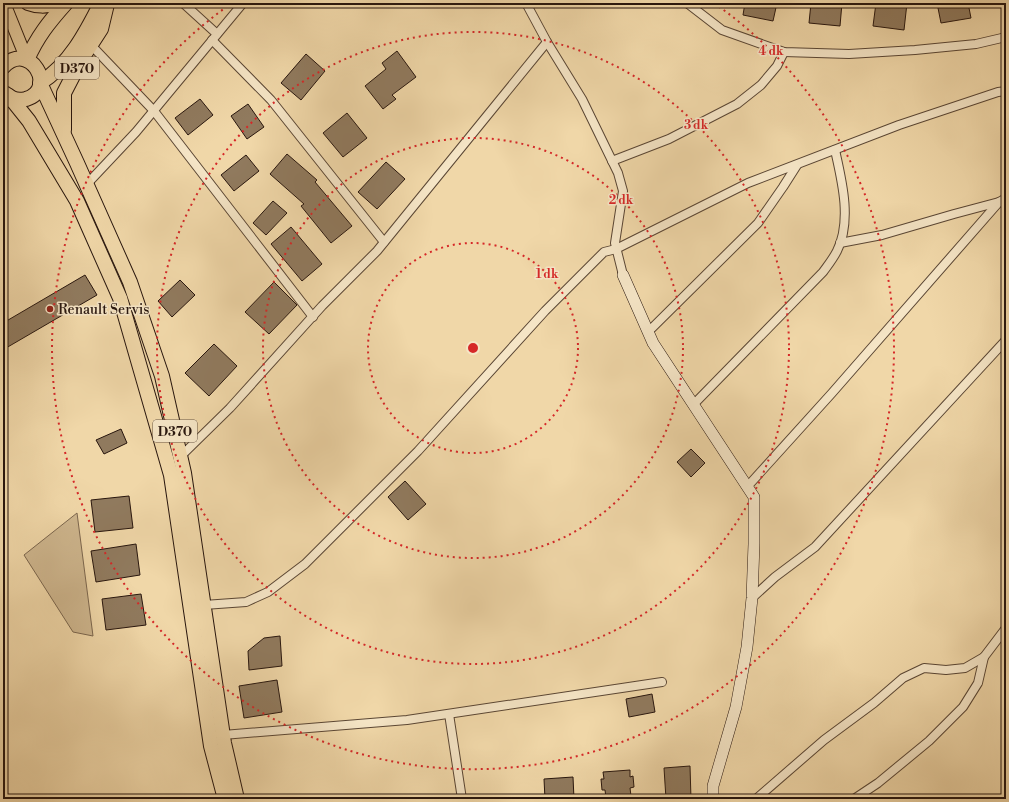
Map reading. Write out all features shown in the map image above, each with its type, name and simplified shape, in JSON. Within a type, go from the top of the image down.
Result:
[{"type":"highway","points":[[28,3],[32,5],[49,6],[54,3]]},
{"type":"highway","points":[[27,60],[35,41],[66,3]]},
{"type":"highway","points":[[40,83],[65,62],[80,41],[101,3]]},
{"type":"highway","name":"D370","points":[[64,137],[64,93],[81,60],[101,29],[107,3]]},
{"type":"highway","points":[[3,67],[8,62],[15,59],[27,60],[34,64],[40,76],[38,89],[28,98],[21,100],[5,96]]},
{"type":"highway","name":"D370","points":[[40,83],[87,184],[130,282],[162,376],[184,473],[223,735],[237,799]]},
{"type":"highway","name":"D370","points":[[5,96],[29,121],[76,201],[120,298],[171,475],[211,746],[225,799]]},
{"type":"main road","points":[[4,3],[27,60]]},
{"type":"street","points":[[183,3],[271,100],[384,242]]},
{"type":"street","points":[[87,184],[136,132],[243,3]]},
{"type":"street","points":[[526,3],[547,42],[582,99],[618,173],[623,191],[615,243],[616,249],[624,275],[653,343],[754,497],[752,598],[747,647],[736,707],[713,786],[713,799]]},
{"type":"street","points":[[687,3],[722,30],[784,52],[849,54],[915,50],[976,44],[1006,37]]},
{"type":"street","points":[[180,456],[230,408],[313,316],[384,242],[547,42]]},
{"type":"street","points":[[90,45],[154,111],[313,316]]},
{"type":"street","points":[[612,160],[669,139],[737,104],[761,85],[777,66],[784,52]]},
{"type":"street","points":[[204,605],[246,602],[261,596],[305,564],[418,451],[545,311],[604,252],[616,249],[748,183],[899,125],[998,92],[1006,91]]},
{"type":"street","points":[[693,405],[823,272],[837,251],[843,233],[844,195],[836,150]]},
{"type":"street","points":[[648,332],[758,223],[797,164]]},
{"type":"street","points":[[840,244],[882,235],[1002,200]]},
{"type":"street","points":[[747,487],[838,387],[1002,200]]},
{"type":"street","points":[[752,598],[775,577],[815,547],[1006,340]]},
{"type":"street","points":[[756,799],[824,740],[874,703],[903,678],[924,668],[946,670],[965,668],[984,657],[1006,628]]},
{"type":"street","points":[[854,799],[878,783],[923,746],[963,707],[978,683],[984,657]]},
{"type":"street","points":[[223,735],[407,720],[662,682]]},
{"type":"street","points":[[449,714],[462,799]]},
{"type":"shaded area","points":[[77,513],[93,636],[73,632],[24,555]]},
{"type":"building","points":[[745,3],[777,3],[773,21],[743,15]]},
{"type":"building","points":[[811,3],[842,3],[840,26],[809,23]]},
{"type":"building","points":[[876,3],[907,3],[904,30],[873,26]]},
{"type":"building","points":[[937,3],[968,3],[971,18],[941,23]]},
{"type":"building","points":[[397,51],[416,77],[392,95],[396,99],[383,109],[365,86],[386,69],[382,63]]},
{"type":"building","points":[[306,54],[325,71],[301,100],[281,83]]},
{"type":"building","points":[[200,99],[213,115],[188,135],[175,118]]},
{"type":"building","points":[[248,104],[264,127],[247,139],[231,116]]},
{"type":"building","points":[[347,113],[367,138],[343,157],[323,133]]},
{"type":"building","points":[[287,154],[317,180],[315,182],[352,226],[331,243],[301,206],[304,204],[270,174]]},
{"type":"building","points":[[246,155],[259,171],[234,191],[221,175]]},
{"type":"building","points":[[386,162],[405,179],[377,209],[358,192]]},
{"type":"building","points":[[273,201],[287,213],[266,235],[253,223]]},
{"type":"building","points":[[291,227],[322,264],[302,281],[271,244]]},
{"type":"building","name":"Renault Servis","points":[[85,275],[97,295],[6,348],[3,343],[3,323]]},
{"type":"building","points":[[180,280],[195,295],[172,317],[158,301]]},
{"type":"building","points":[[274,282],[297,305],[269,334],[245,312]]},
{"type":"building","points":[[214,344],[237,366],[209,396],[185,373]]},
{"type":"building","points":[[121,429],[127,443],[104,454],[96,440]]},
{"type":"building","points":[[691,449],[705,463],[691,477],[677,462]]},
{"type":"building","points":[[405,481],[426,504],[408,520],[388,497]]},
{"type":"building","points":[[129,496],[133,528],[95,532],[91,500]]},
{"type":"building","points":[[136,544],[140,575],[96,582],[91,551]]},
{"type":"building","points":[[141,594],[146,625],[106,630],[102,599]]},
{"type":"building","points":[[280,636],[282,666],[249,670],[248,651],[264,638]]},
{"type":"building","points":[[277,680],[282,712],[244,718],[239,686]]},
{"type":"building","points":[[652,694],[655,712],[629,717],[626,699]]},
{"type":"building","points":[[690,766],[691,799],[666,799],[664,768]]},
{"type":"building","points":[[630,770],[630,777],[633,776],[634,787],[630,788],[631,796],[606,798],[605,790],[602,790],[601,779],[604,779],[603,772]]},
{"type":"building","points":[[573,777],[574,799],[545,799],[544,779]]},
{"type":"place","name":"Renault Servis","points":[[50,309]]}]
